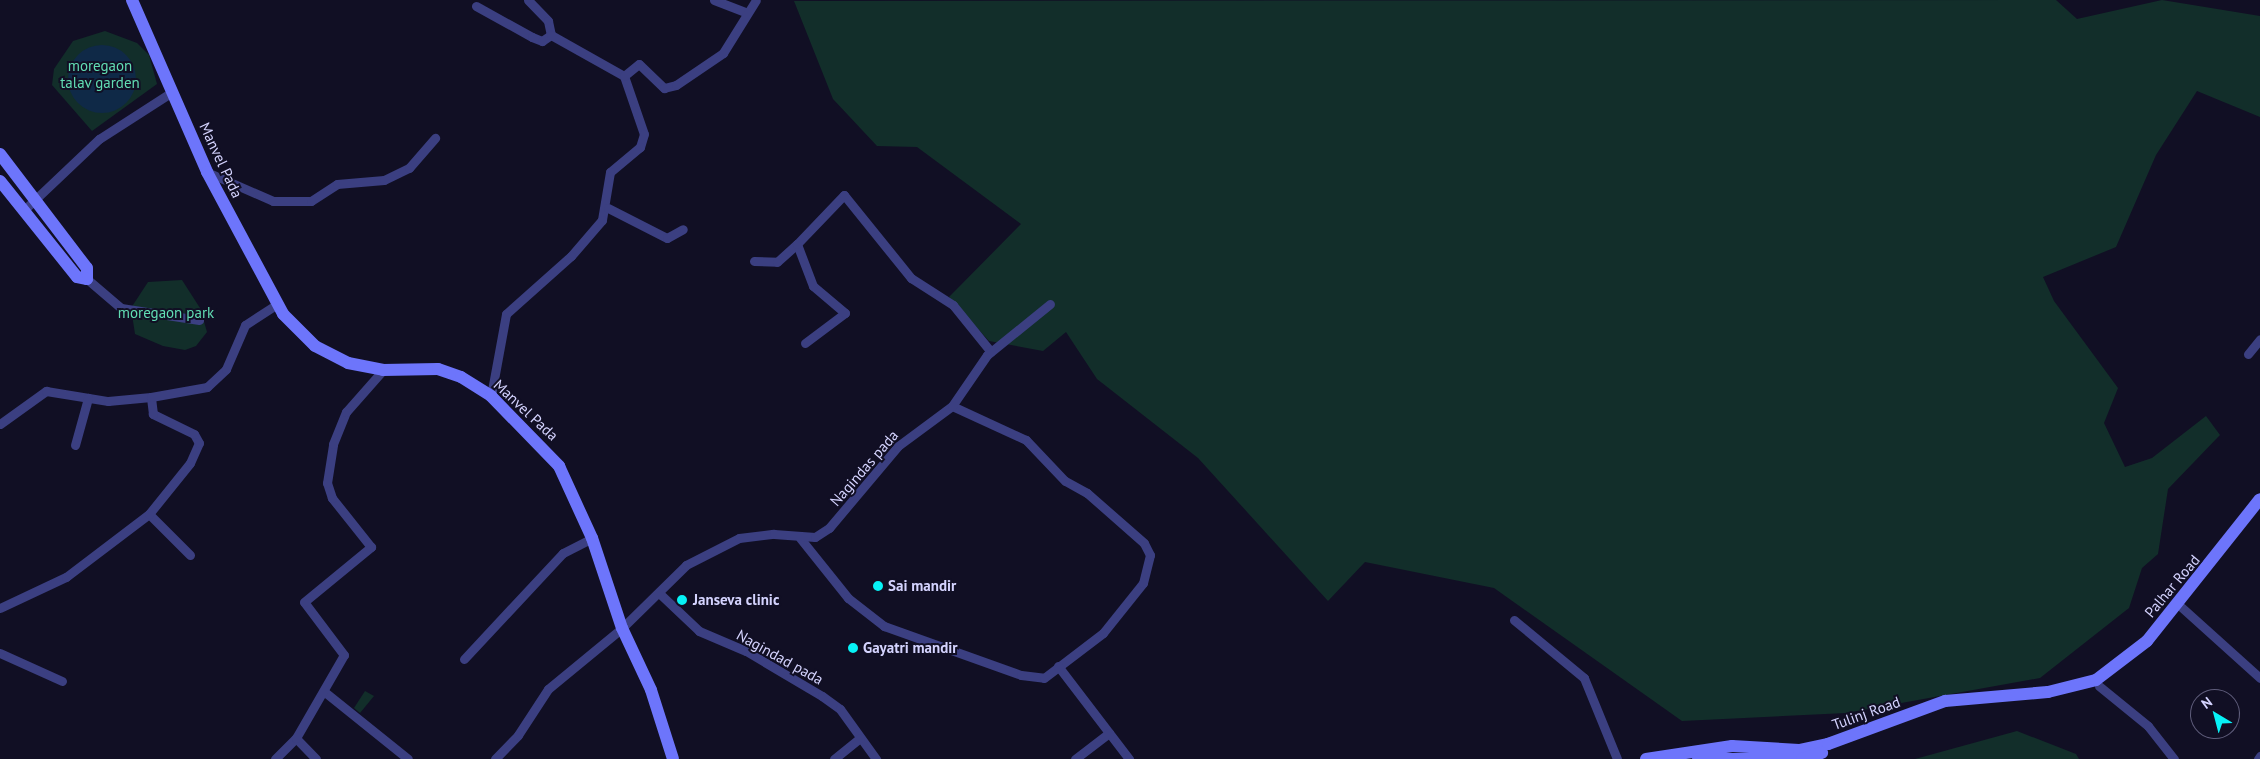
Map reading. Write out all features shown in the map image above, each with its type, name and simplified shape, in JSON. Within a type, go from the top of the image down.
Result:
[{"type":"main road","name":"Manvel Pada","points":[[132,0],[207,172],[277,304],[315,346],[348,363],[383,370],[438,369],[491,396],[559,466],[592,538],[622,628],[651,690],[672,759]]},
{"type":"main road","points":[[0,154],[87,268],[87,280],[77,277],[0,181]]},
{"type":"main road","name":"Palhar Road","points":[[2181,607],[2260,499]]},
{"type":"main road","name":"Palhar Road","points":[[2097,683],[2135,664],[2260,514]]},
{"type":"main road","name":"Tulinj Road","points":[[1646,759],[1732,746],[1799,750],[1828,744],[1945,701],[2048,692],[2097,683]]},
{"type":"main road","name":"Tulinj Road","points":[[1698,759],[1802,759],[1956,706],[2062,695],[2097,683]]},
{"type":"street","points":[[491,396],[506,314],[571,256],[608,208],[610,172],[644,140],[624,76],[551,35],[548,21],[528,0]]},
{"type":"street","points":[[714,0],[746,12]]},
{"type":"street","points":[[624,76],[639,64],[664,88],[676,86],[723,53],[746,12],[756,0]]},
{"type":"street","points":[[476,6],[532,37],[542,40],[551,35]]},
{"type":"street","points":[[23,211],[99,139],[172,92]]},
{"type":"street","points":[[207,172],[273,201],[311,200],[337,184],[384,180],[409,168],[435,138]]},
{"type":"street","points":[[754,261],[777,262],[844,195],[911,278],[953,305],[991,352]]},
{"type":"street","points":[[608,208],[667,238],[683,229]]},
{"type":"street","points":[[797,244],[813,286],[845,313],[805,343]]},
{"type":"street","points":[[87,280],[122,308],[199,320]]},
{"type":"street","points":[[0,424],[46,391],[88,398],[151,398],[207,387],[226,369],[245,326],[277,304]]},
{"type":"street","name":"Nagindas pada","points":[[495,759],[518,735],[548,689],[622,628],[686,565],[739,538],[774,534],[800,538],[815,537],[829,528],[898,446],[952,406],[991,352],[1050,304]]},
{"type":"street","points":[[2248,354],[2260,339]]},
{"type":"street","points":[[275,759],[296,738],[326,692],[344,655],[304,602],[371,547],[332,498],[327,483],[333,444],[346,412],[383,370]]},
{"type":"street","points":[[75,444],[88,398]]},
{"type":"street","points":[[0,608],[66,577],[149,514],[190,463],[199,443],[194,434],[153,414],[151,398]]},
{"type":"street","points":[[800,538],[848,598],[884,626],[1036,679],[1058,666],[1120,618],[1143,583],[1150,555],[1144,543],[1087,493],[1060,476],[1026,440],[952,406]]},
{"type":"street","points":[[149,514],[190,555]]},
{"type":"street","points":[[464,659],[563,553],[592,538]]},
{"type":"street","name":"Nagindad pada","points":[[658,593],[699,631],[746,651],[822,696],[840,709],[876,759]]},
{"type":"street","points":[[2181,607],[2260,678]]},
{"type":"street","points":[[1514,620],[1584,678],[1617,759]]},
{"type":"street","points":[[0,653],[62,681]]},
{"type":"street","points":[[1058,666],[1129,759]]},
{"type":"street","points":[[2097,683],[2148,726],[2174,759]]},
{"type":"street","points":[[326,692],[408,759]]},
{"type":"street","points":[[1075,759],[1108,733]]},
{"type":"street","points":[[296,738],[316,759]]},
{"type":"street","points":[[834,759],[860,738]]},
{"type":"street","points":[[388,759],[395,750]]},
{"type":"green space","points":[[2056,0],[2077,19],[2162,0],[2260,16],[2260,117],[2197,91],[2156,155],[2116,247],[2043,277],[2054,301],[2118,388],[2104,423],[2125,467],[2152,458],[2206,416],[2220,435],[2168,489],[2158,554],[2142,568],[2129,608],[2040,678],[1846,713],[1682,721],[1494,588],[1365,562],[1328,601],[1198,458],[1097,379],[1066,332],[1043,351],[989,341],[949,297],[1021,224],[917,147],[877,146],[833,99],[794,1]]},
{"type":"green space","name":"moregaon talav garden","points":[[105,31],[137,43],[149,55],[157,84],[92,131],[52,85],[54,69],[73,41]]},
{"type":"green space","name":"moregaon park","points":[[182,280],[200,308],[207,332],[196,346],[185,350],[163,346],[135,334],[131,308],[148,282]]},
{"type":"green space","points":[[365,691],[374,696],[360,713],[354,708]]},
{"type":"green space","points":[[2017,731],[2076,754],[2079,759],[1915,759]]},
{"type":"water","points":[[102,45],[115,48],[126,55],[133,66],[136,79],[133,92],[126,103],[115,110],[102,113],[89,110],[78,103],[71,92],[68,79],[71,66],[78,55],[89,48]]},
{"type":"place","name":"Sai mandir","points":[[878,586]]},
{"type":"place","name":"Janseva clinic","points":[[682,600]]},
{"type":"place","name":"Gayatri mandir","points":[[853,648]]}]
